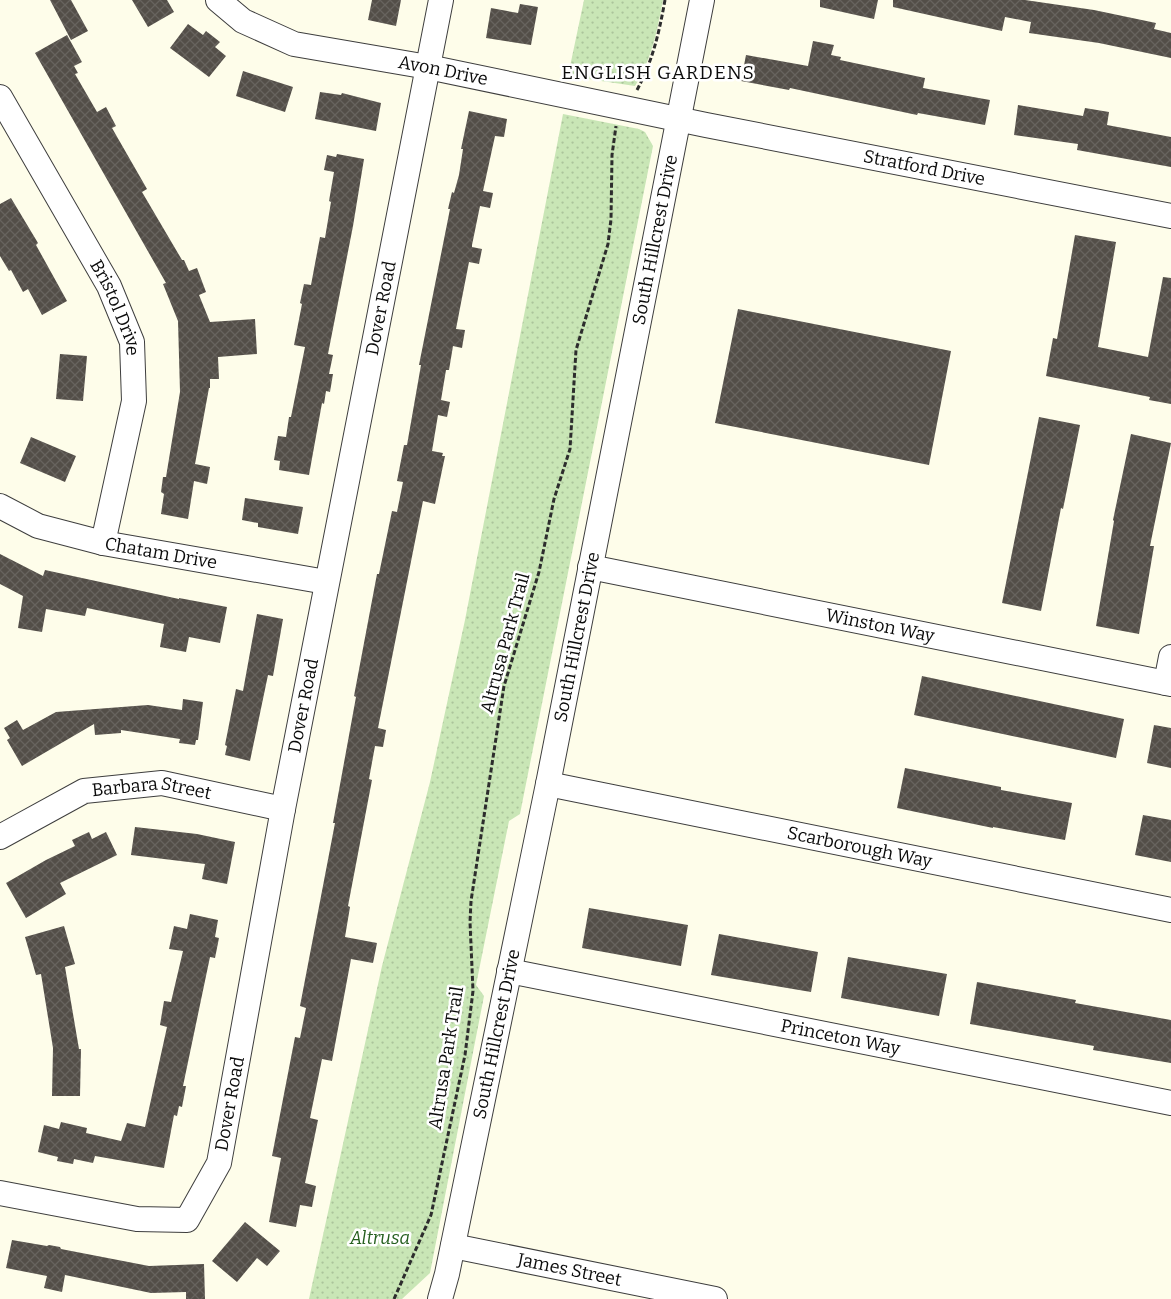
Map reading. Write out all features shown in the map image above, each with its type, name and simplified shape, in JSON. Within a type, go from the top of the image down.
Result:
[{"type":"street","name":"Avon Drive","points":[[218,0],[243,21],[294,44],[428,67],[678,119]]},
{"type":"street","name":"Dover Road","points":[[0,1193],[136,1219],[187,1220],[219,1163],[326,582],[441,0]]},
{"type":"street","name":"South Hillcrest Drive","points":[[444,1299],[452,1246],[548,784],[702,0]]},
{"type":"street","name":"Bristol Drive","points":[[0,97],[109,286],[132,342],[134,401],[103,543]]},
{"type":"street","name":"Stratford Drive","points":[[678,119],[1171,216]]},
{"type":"street","name":"Chatam Drive","points":[[0,506],[38,526],[103,543],[326,582]]},
{"type":"street","name":"Winston Way","points":[[590,567],[1168,684]]},
{"type":"street","points":[[1168,684],[1171,657]]},
{"type":"street","name":"Barbara Street","points":[[0,837],[84,790],[162,783],[283,809]]},
{"type":"street","name":"Scarborough Way","points":[[548,784],[1171,910]]},
{"type":"street","name":"Princeton Way","points":[[509,971],[1171,1104]]},
{"type":"street","name":"James Street","points":[[452,1246],[715,1299]]},
{"type":"street","name":"South Hillcrest Drive","points":[[440,1299],[447,1274]]},
{"type":"path","name":"Altrusa Park Trail","points":[[394,1299],[431,1215],[463,1064],[473,992],[471,902],[502,695],[539,572],[554,499],[570,449],[576,350],[608,244],[611,219],[612,154],[616,126],[648,71],[656,47],[665,0]]},
{"type":"green space","points":[[584,0],[663,0],[650,55],[635,86],[568,76]]},
{"type":"green space","name":"Altrusa","points":[[563,114],[639,129],[645,132],[653,146],[520,814],[509,821],[476,985],[484,996],[430,1273],[402,1299],[309,1299],[382,966],[430,782],[465,620]]},
{"type":"building","points":[[50,0],[71,0],[88,31],[71,40]]},
{"type":"building","points":[[132,0],[167,0],[174,12],[148,27]]},
{"type":"building","points":[[372,0],[401,0],[396,26],[368,20]]},
{"type":"building","points":[[820,0],[878,0],[874,19],[820,7]]},
{"type":"building","points":[[893,0],[1025,0],[1094,10],[1156,23],[1154,29],[1171,33],[1171,58],[1099,43],[1029,33],[1031,22],[1005,17],[1002,31],[893,7]]},
{"type":"building","points":[[520,4],[538,7],[531,45],[486,38],[491,8],[518,13]]},
{"type":"building","points":[[188,24],[203,35],[206,31],[220,42],[215,47],[226,56],[209,77],[170,48]]},
{"type":"building","points":[[67,35],[82,62],[74,66],[78,73],[75,74],[97,112],[106,107],[116,126],[112,128],[147,189],[142,192],[189,271],[197,268],[206,292],[199,295],[210,322],[255,319],[257,354],[218,357],[219,379],[210,379],[210,388],[195,464],[210,467],[207,484],[194,481],[188,519],[161,514],[164,494],[161,492],[163,477],[166,477],[180,392],[178,321],[163,284],[166,283],[35,53]]},
{"type":"building","points":[[813,41],[834,45],[831,55],[841,57],[840,60],[925,78],[923,88],[990,100],[985,125],[918,113],[917,115],[790,88],[789,90],[741,81],[746,55],[808,66]]},
{"type":"building","points":[[243,71],[293,87],[285,112],[236,96]]},
{"type":"building","points":[[320,92],[341,95],[342,93],[381,103],[376,131],[315,119]]},
{"type":"building","points":[[1018,105],[1083,116],[1085,108],[1109,112],[1107,125],[1171,137],[1171,167],[1077,150],[1078,144],[1014,135]]},
{"type":"building","points":[[469,111],[507,119],[504,137],[495,136],[483,191],[493,193],[490,208],[480,206],[472,245],[472,247],[482,249],[479,264],[469,262],[456,329],[465,330],[462,348],[453,346],[449,370],[446,370],[441,400],[450,402],[447,417],[438,415],[432,451],[443,453],[442,456],[445,456],[435,504],[423,501],[378,728],[386,730],[383,747],[375,746],[369,779],[372,780],[348,906],[350,907],[345,937],[377,943],[373,963],[351,959],[332,1061],[322,1059],[310,1118],[318,1120],[305,1183],[316,1186],[312,1207],[300,1205],[296,1227],[269,1222],[281,1158],[272,1156],[295,1037],[300,1038],[306,1008],[300,1006],[335,823],[333,823],[356,697],[354,696],[377,574],[379,574],[392,511],[397,512],[403,482],[397,481],[404,445],[407,445],[421,365],[419,365],[450,209],[448,209],[459,175],[463,149],[461,149]]},
{"type":"building","points":[[337,154],[364,159],[328,354],[333,355],[329,374],[333,374],[330,392],[326,391],[324,404],[322,403],[309,475],[279,470],[280,461],[274,460],[278,436],[286,437],[305,347],[294,345],[304,284],[311,285],[320,237],[325,238],[334,172],[324,170],[327,155],[336,157]]},
{"type":"building","points":[[11,198],[38,243],[36,245],[67,301],[42,315],[28,289],[23,292],[11,270],[9,271],[0,256],[0,204]]},
{"type":"building","points":[[1075,235],[1116,242],[1098,347],[1148,357],[1163,277],[1171,278],[1171,404],[1149,400],[1150,397],[1046,376],[1053,338],[1057,339]]},
{"type":"building","points":[[738,309],[951,351],[929,465],[715,423]]},
{"type":"building","points":[[60,354],[87,356],[83,401],[56,399]]},
{"type":"building","points":[[1039,417],[1080,425],[1063,509],[1061,508],[1041,611],[1002,603]]},
{"type":"building","points":[[1131,434],[1171,443],[1150,546],[1154,546],[1139,634],[1096,626],[1113,520]]},
{"type":"building","points":[[31,437],[76,456],[65,482],[20,463]]},
{"type":"building","points":[[245,498],[303,507],[298,534],[258,527],[258,523],[242,520]]},
{"type":"building","points":[[0,554],[43,576],[45,570],[179,599],[227,607],[220,643],[189,637],[186,652],[160,647],[164,624],[87,608],[85,616],[46,609],[42,632],[18,628],[23,596],[0,584]]},
{"type":"building","points":[[257,614],[283,619],[273,676],[268,675],[250,761],[225,755],[227,746],[225,745],[236,689],[243,691]]},
{"type":"building","points":[[922,676],[1124,719],[1116,758],[914,715]]},
{"type":"building","points":[[183,699],[203,702],[198,740],[196,740],[195,745],[179,743],[180,739],[121,730],[121,733],[95,735],[94,724],[22,766],[7,740],[10,738],[4,728],[17,720],[23,730],[56,712],[148,705],[182,710]]},
{"type":"building","points":[[1154,725],[1171,728],[1171,768],[1147,763]]},
{"type":"building","points":[[905,768],[1001,787],[1001,790],[1072,803],[1065,840],[993,828],[897,808]]},
{"type":"building","points":[[1143,815],[1171,820],[1171,862],[1135,855]]},
{"type":"building","points":[[135,827],[197,834],[235,842],[227,884],[202,879],[205,864],[131,855]]},
{"type":"building","points":[[89,832],[92,839],[106,832],[117,855],[60,883],[66,894],[26,918],[6,883],[75,846],[72,840]]},
{"type":"building","points":[[589,908],[688,925],[681,966],[582,948]]},
{"type":"building","points":[[190,914],[218,920],[215,937],[219,938],[215,958],[210,957],[183,1086],[186,1086],[182,1107],[179,1106],[177,1116],[174,1115],[164,1168],[95,1156],[93,1163],[74,1159],[73,1164],[57,1161],[58,1157],[38,1152],[44,1125],[59,1129],[61,1122],[87,1128],[86,1133],[121,1141],[127,1123],[145,1127],[167,1027],[160,1025],[164,1001],[171,1002],[183,951],[169,949],[174,926],[187,929]]},
{"type":"building","points":[[64,926],[75,964],[65,967],[79,1049],[81,1049],[80,1096],[52,1096],[53,1048],[41,974],[36,975],[25,937]]},
{"type":"building","points":[[719,934],[818,952],[811,992],[711,975]]},
{"type":"building","points":[[848,957],[947,974],[939,1016],[841,998]]},
{"type":"building","points":[[977,982],[1076,1000],[1075,1003],[1171,1020],[1171,1063],[1093,1050],[1094,1046],[970,1024]]},
{"type":"building","points":[[245,1222],[280,1251],[267,1266],[257,1258],[237,1282],[212,1261]]},
{"type":"building","points":[[12,1240],[60,1247],[61,1249],[149,1266],[204,1264],[205,1299],[186,1299],[186,1292],[151,1293],[65,1275],[62,1292],[44,1288],[47,1276],[6,1268]]},
{"type":"district","name":"ENGLISH GARDENS","points":[[658,72]]}]
